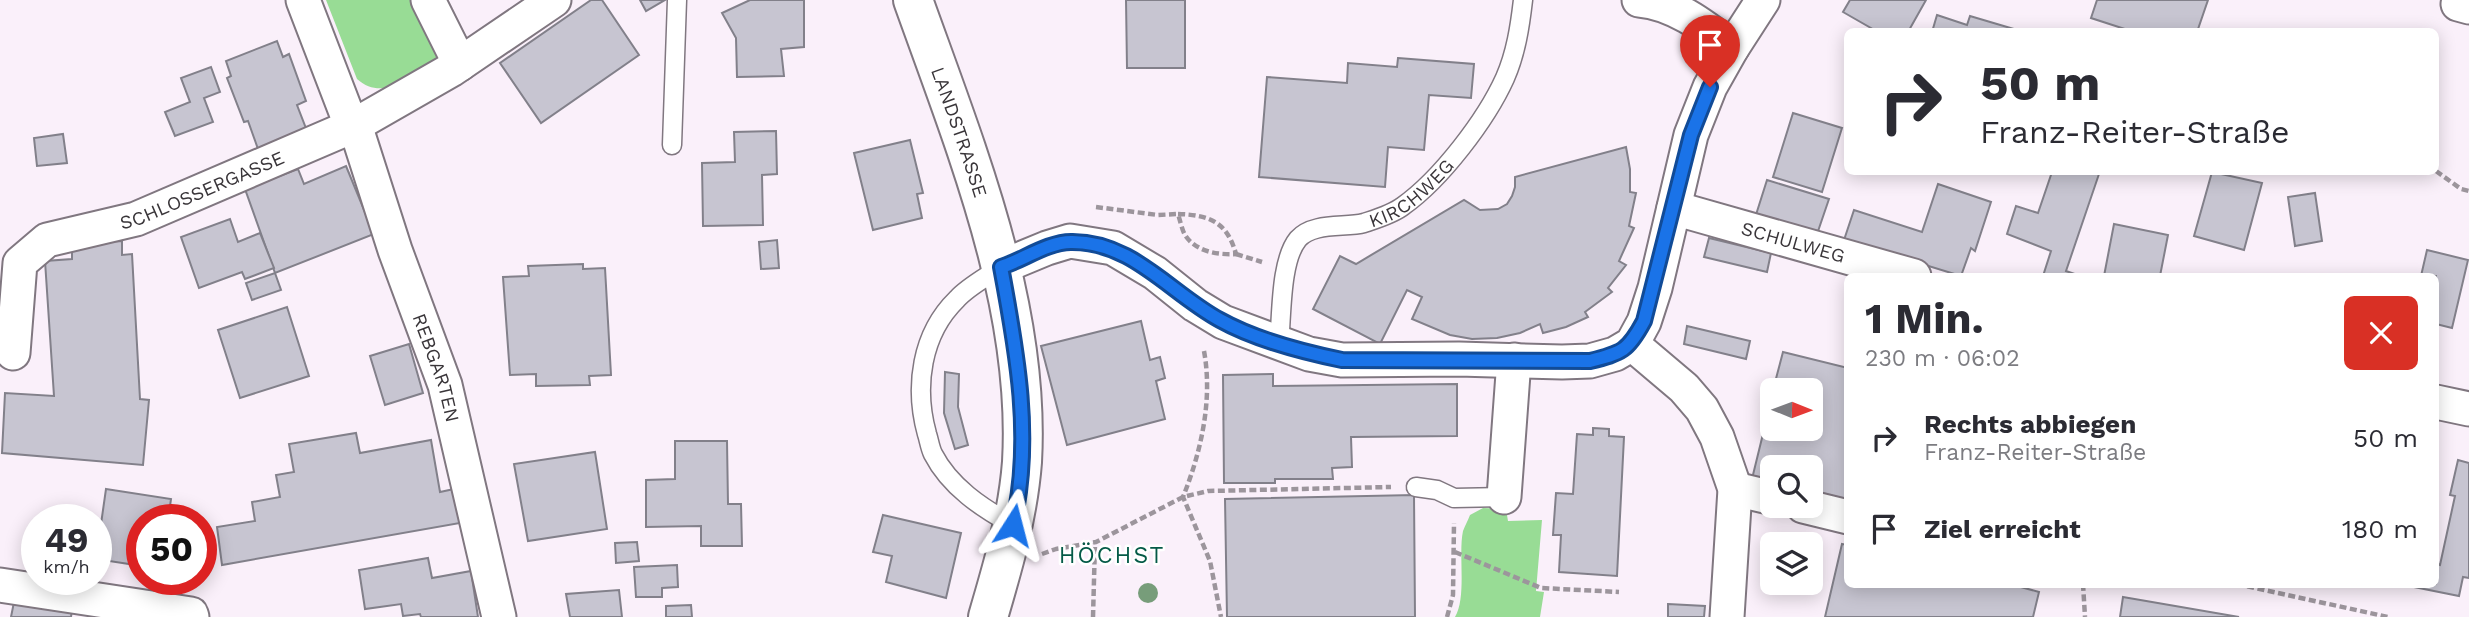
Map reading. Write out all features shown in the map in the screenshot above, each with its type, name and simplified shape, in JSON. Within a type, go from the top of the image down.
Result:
[{"type":"main road","name":"LANDSTRASSE","points":[[914,0],[961,137],[1001,267],[1017,356],[1023,430],[1021,464],[1013,525],[988,617]]},
{"type":"street","name":"REBGARTEN","points":[[303,0],[346,113],[355,125],[395,250],[445,385],[499,617]]},
{"type":"street","points":[[428,0],[460,64]]},
{"type":"street","name":"SCHLOSSERGASSE","points":[[13,353],[19,263],[47,240],[136,219],[355,125],[460,64],[554,0]]},
{"type":"street","points":[[1639,0],[1676,10],[1732,48]]},
{"type":"street","points":[[1001,267],[1070,241],[1113,248],[1155,273],[1195,306],[1223,322],[1309,354],[1342,360],[1590,361],[1615,354],[1632,344],[1644,321],[1691,135],[1710,87],[1763,0]]},
{"type":"street","name":"SCHULWEG","points":[[1674,208],[1903,273]]},
{"type":"street","points":[[1632,344],[1684,388],[1702,409],[1717,437],[1735,489],[1727,617]]},
{"type":"street","points":[[1504,497],[1514,360]]},
{"type":"street","points":[[2439,403],[2469,409]]},
{"type":"street","points":[[1735,489],[1760,495]]},
{"type":"street","points":[[1823,511],[1844,516]]},
{"type":"street","points":[[0,585],[191,614],[192,617]]},
{"type":"lane","points":[[672,145],[677,0]]},
{"type":"lane","name":"KIRCHWEG","points":[[1279,343],[1288,258],[1299,238],[1322,227],[1362,223],[1402,208],[1441,172],[1492,105],[1506,76],[1516,47],[1523,0]]},
{"type":"lane","points":[[1001,267],[957,298],[934,329],[920,373],[920,410],[933,454],[954,483],[981,507],[1013,525]]},
{"type":"lane","points":[[1416,487],[1437,490],[1454,498],[1504,497]]},
{"type":"path","points":[[2439,172],[2461,189],[2469,191]]},
{"type":"path","points":[[1084,206],[1158,215],[1200,214],[1217,223],[1231,237],[1236,254]]},
{"type":"path","points":[[1178,214],[1185,236],[1201,248],[1219,255],[1236,254],[1262,262]]},
{"type":"path","points":[[1185,246],[1191,240]]},
{"type":"path","points":[[1195,306],[1206,366],[1206,409],[1200,446],[1183,497],[1210,561],[1221,617]]},
{"type":"path","points":[[1038,555],[1056,549],[1095,543],[1183,497],[1208,491],[1416,487]]},
{"type":"path","points":[[1447,617],[1454,595],[1454,498]]},
{"type":"path","points":[[1093,617],[1095,543]]},
{"type":"path","points":[[1455,552],[1541,588],[1619,592]]},
{"type":"path","points":[[2083,588],[2085,617]]},
{"type":"path","points":[[2255,588],[2388,617]]},
{"type":"green space","points":[[326,0],[418,0],[436,43],[438,60],[398,84],[378,88],[367,86],[357,79]]},
{"type":"green space","points":[[1483,508],[1506,509],[1508,521],[1542,520],[1536,591],[1544,592],[1540,617],[1455,617],[1461,598],[1463,531],[1470,515]]},
{"type":"building","points":[[591,0],[602,0],[639,55],[541,123],[500,63]]},
{"type":"building","points":[[640,0],[665,0],[646,11]]},
{"type":"building","points":[[750,0],[804,0],[804,47],[781,49],[784,76],[737,77],[736,38],[722,13]]},
{"type":"building","points":[[1126,0],[1185,0],[1185,68],[1127,68]]},
{"type":"building","points":[[1850,0],[1926,0],[1910,28],[1871,28],[1843,12]]},
{"type":"building","points":[[2097,0],[2208,0],[2198,28],[2122,28],[2091,18]]},
{"type":"building","points":[[1937,15],[1967,25],[1970,16],[2010,28],[1933,28]]},
{"type":"building","points":[[277,41],[283,57],[289,54],[306,101],[297,105],[307,131],[258,149],[227,78],[231,76],[226,61]]},
{"type":"building","points":[[1398,58],[1474,64],[1471,98],[1429,95],[1424,150],[1388,147],[1385,187],[1259,177],[1267,77],[1347,83],[1348,63],[1397,67]]},
{"type":"building","points":[[211,67],[220,92],[204,98],[213,122],[175,136],[165,112],[190,102],[181,78]]},
{"type":"building","points":[[1793,113],[1842,128],[1822,192],[1773,177]]},
{"type":"building","points":[[776,131],[777,174],[762,175],[763,225],[703,226],[702,163],[735,162],[734,132]]},
{"type":"building","points":[[63,134],[67,163],[37,166],[34,138]]},
{"type":"building","points":[[910,140],[923,193],[917,194],[922,218],[873,230],[854,153]]},
{"type":"building","points":[[1626,147],[1630,192],[1636,193],[1629,226],[1634,228],[1619,261],[1626,265],[1608,288],[1612,292],[1585,312],[1588,317],[1543,333],[1540,324],[1520,333],[1497,338],[1472,339],[1450,335],[1412,319],[1422,297],[1407,290],[1380,344],[1313,309],[1340,256],[1356,264],[1464,200],[1480,210],[1498,209],[1507,204],[1512,196],[1515,177]]},
{"type":"building","points":[[346,166],[374,234],[275,273],[245,189],[298,169],[304,184]]},
{"type":"building","points":[[2051,175],[2099,175],[2066,271],[2072,273],[2044,273],[2051,251],[2007,234],[2016,206],[2038,213]]},
{"type":"building","points":[[2211,175],[2226,175],[2262,183],[2244,250],[2194,236]]},
{"type":"building","points":[[1767,180],[1829,199],[1815,240],[1754,221]]},
{"type":"building","points":[[1938,184],[1991,202],[1975,251],[1971,248],[1962,273],[1951,273],[1844,240],[1854,210],[1922,232]]},
{"type":"building","points":[[2315,193],[2322,241],[2295,246],[2288,197]]},
{"type":"building","points":[[230,219],[238,242],[260,233],[274,268],[245,279],[242,272],[199,288],[181,237]]},
{"type":"building","points":[[2114,224],[2168,235],[2161,273],[2105,273]]},
{"type":"building","points":[[1709,238],[1771,253],[1767,272],[1704,257]]},
{"type":"building","points":[[777,240],[779,268],[761,269],[759,242]]},
{"type":"building","points":[[122,241],[122,255],[132,254],[140,399],[149,400],[143,465],[2,453],[5,393],[54,396],[45,261],[72,259],[72,242]]},
{"type":"building","points":[[2427,250],[2468,260],[2452,328],[2439,325],[2439,273],[2422,273]]},
{"type":"building","points":[[583,264],[583,269],[605,268],[611,375],[589,376],[590,385],[536,386],[536,374],[510,375],[503,277],[529,276],[528,266]]},
{"type":"building","points":[[275,273],[281,290],[252,300],[246,283]]},
{"type":"building","points":[[287,307],[309,376],[240,398],[218,330]]},
{"type":"building","points":[[1141,321],[1150,360],[1160,357],[1165,378],[1156,381],[1165,419],[1067,445],[1041,346]]},
{"type":"building","points":[[1687,326],[1750,341],[1746,359],[1684,344]]},
{"type":"building","points":[[409,344],[423,393],[385,405],[370,356]]},
{"type":"building","points":[[1783,352],[1844,367],[1844,506],[1823,501],[1823,455],[1760,455],[1760,485],[1751,483],[1761,441],[1824,441],[1824,378],[1776,378]]},
{"type":"building","points":[[945,372],[959,374],[958,407],[968,445],[955,449],[944,413]]},
{"type":"building","points":[[1273,374],[1273,386],[1457,384],[1457,436],[1351,437],[1352,467],[1332,468],[1333,479],[1275,479],[1275,483],[1224,483],[1223,375]]},
{"type":"building","points":[[1593,428],[1609,429],[1609,436],[1624,437],[1617,576],[1559,572],[1561,535],[1553,535],[1556,493],[1573,494],[1577,434],[1593,435]]},
{"type":"building","points":[[356,433],[360,453],[431,440],[440,492],[454,489],[460,523],[222,565],[217,527],[255,521],[252,502],[280,497],[276,475],[294,472],[289,444]]},
{"type":"building","points":[[675,441],[727,441],[728,504],[741,504],[742,546],[701,546],[701,526],[646,527],[646,480],[675,479]]},
{"type":"building","points":[[595,452],[607,529],[528,541],[514,464]]},
{"type":"building","points":[[2458,460],[2469,463],[2469,578],[2463,577],[2459,596],[2419,588],[2439,588],[2439,565],[2455,496],[2450,495]]},
{"type":"building","points":[[106,489],[171,499],[170,504],[126,504],[126,564],[112,561],[112,504],[104,504]]},
{"type":"building","points":[[1414,495],[1415,617],[1227,617],[1225,499]]},
{"type":"building","points":[[883,515],[961,533],[946,598],[886,582],[892,556],[873,552]]},
{"type":"building","points":[[637,542],[639,561],[616,563],[615,543]]},
{"type":"building","points":[[1842,544],[1844,588],[2024,588],[2039,592],[2033,617],[1825,617]]},
{"type":"building","points":[[428,558],[432,578],[471,571],[478,617],[421,617],[420,614],[403,616],[401,604],[365,609],[359,570]]},
{"type":"building","points":[[677,565],[678,587],[662,588],[662,597],[636,597],[634,567]]},
{"type":"building","points":[[619,590],[622,617],[570,617],[566,594]]},
{"type":"building","points":[[2123,597],[2239,617],[2120,617]]},
{"type":"building","points":[[14,602],[72,610],[71,617],[11,617]]},
{"type":"building","points":[[1668,604],[1705,606],[1704,617],[1668,617]]},
{"type":"building","points":[[691,605],[692,617],[666,617],[666,606]]},
{"type":"district","name":"HÖCHST","points":[[1112,555]]},
{"type":"route","points":[[1013,525],[1023,430],[1017,356],[1001,267],[1070,241],[1113,248],[1155,273],[1195,306],[1223,322],[1309,354],[1342,360],[1590,361],[1615,354],[1632,344],[1644,321],[1655,288],[1691,135],[1710,87]]}]
